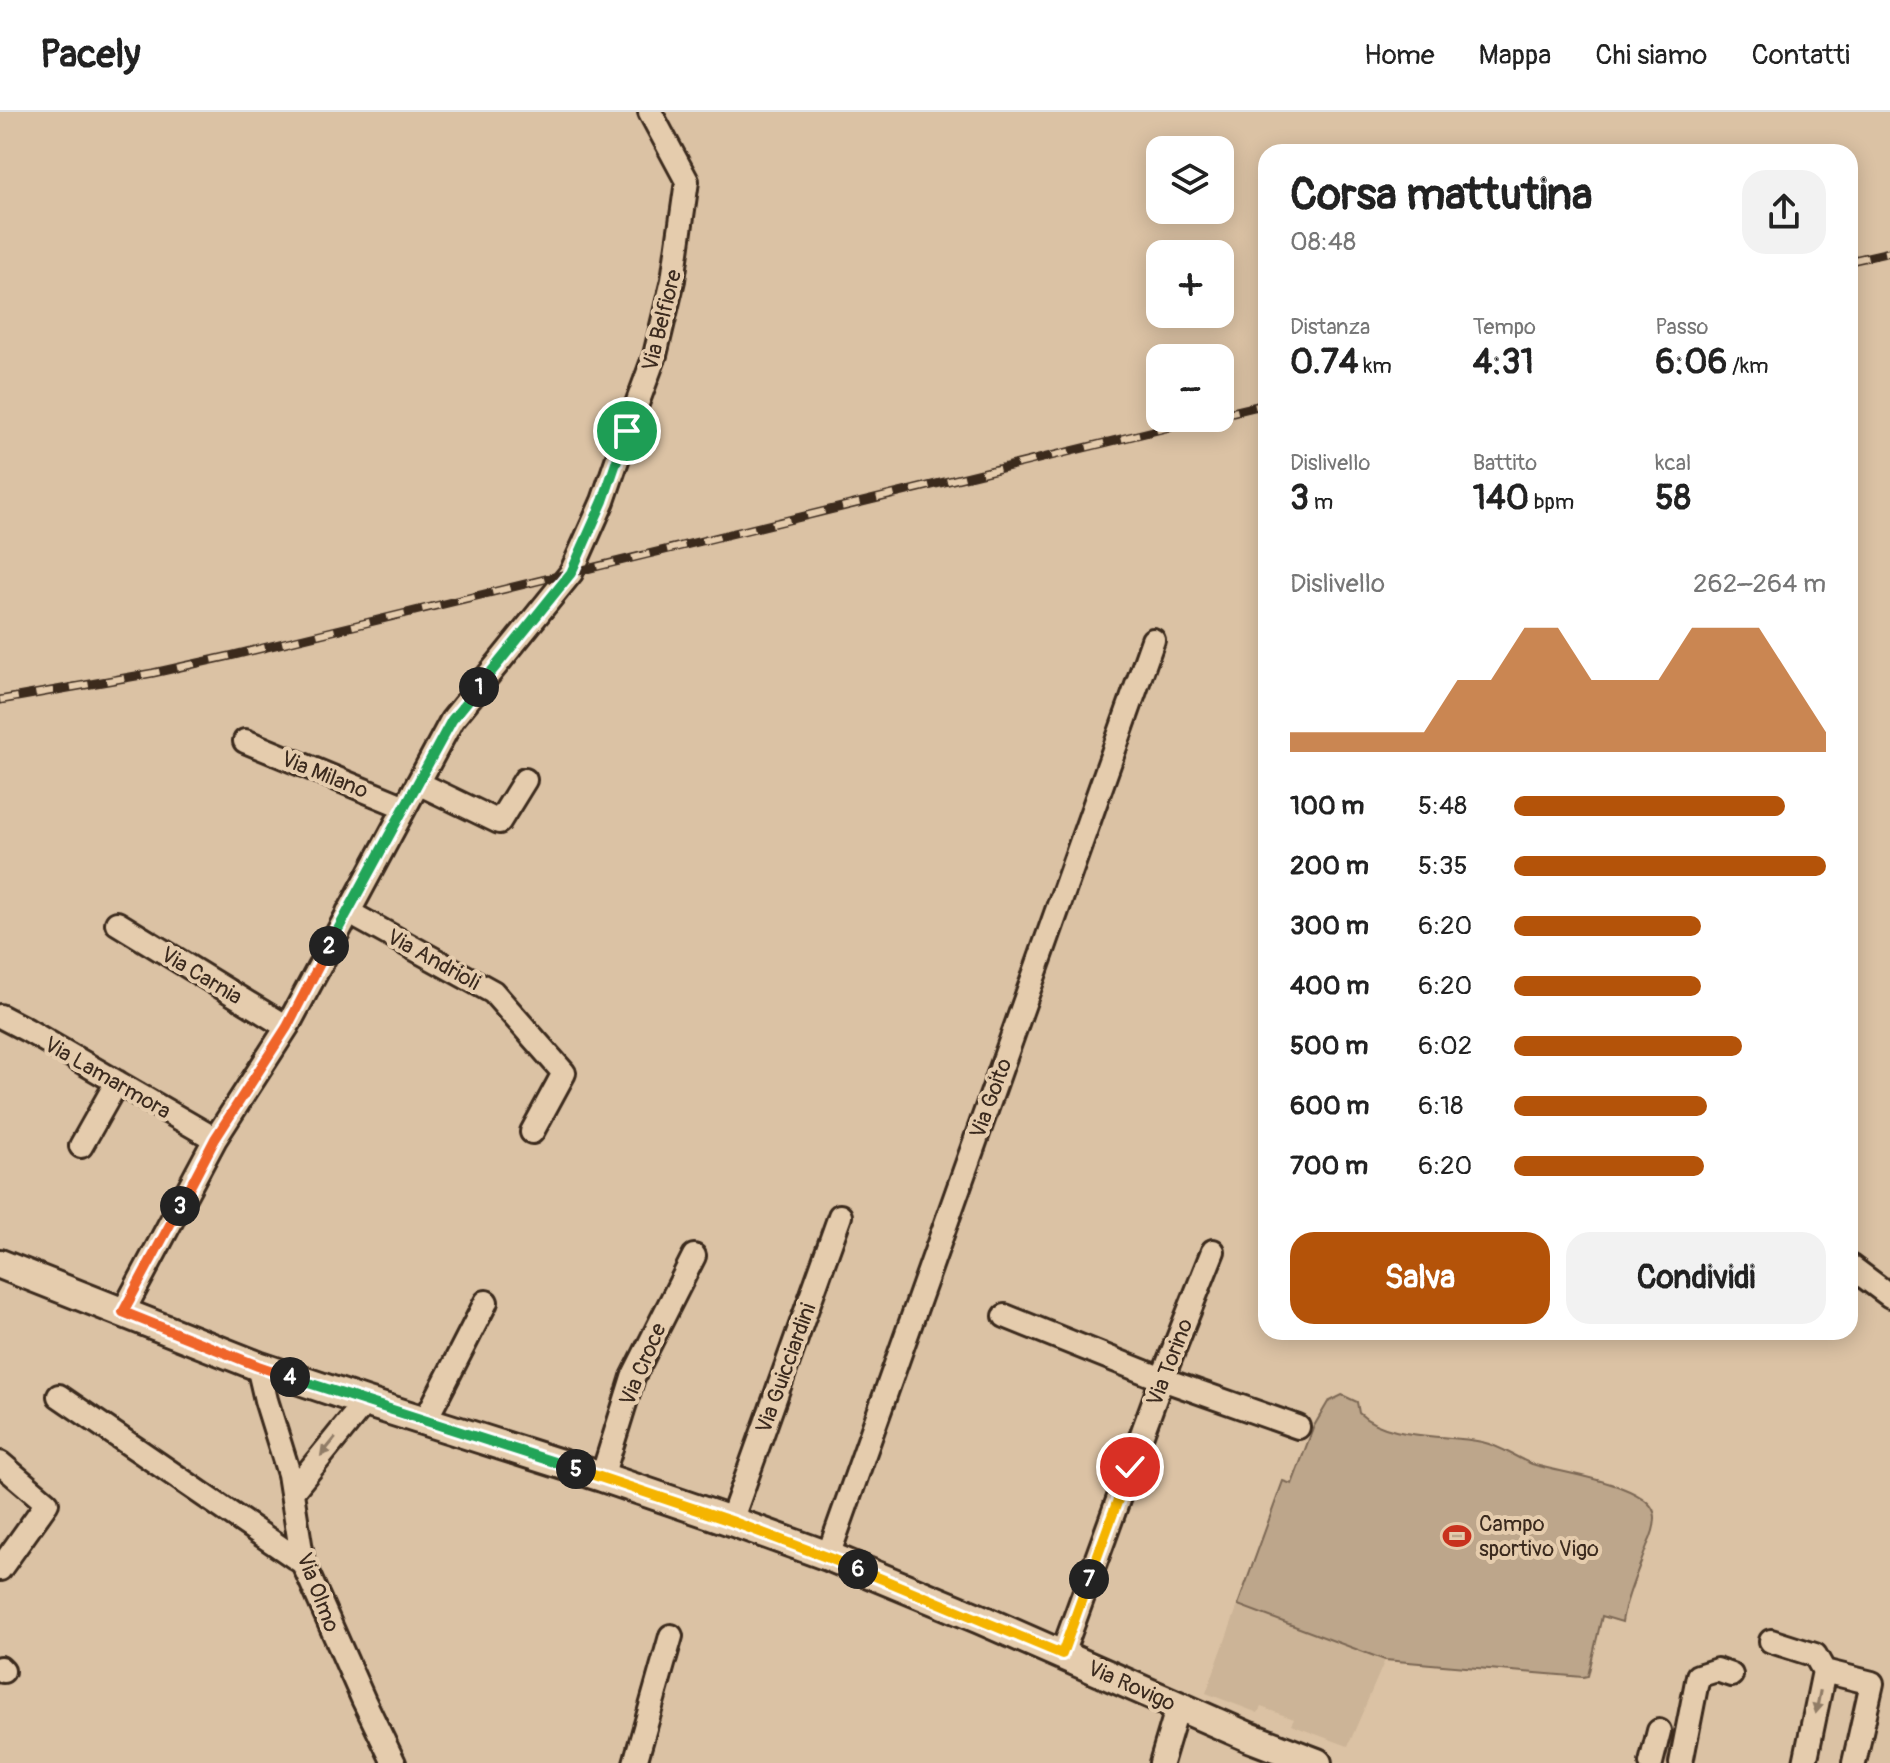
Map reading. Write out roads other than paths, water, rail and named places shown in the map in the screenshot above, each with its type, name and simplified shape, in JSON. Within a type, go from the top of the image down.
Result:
[{"type":"main road","name":"Via Rovigo","points":[[0,1264],[258,1366],[602,1477],[828,1556],[1249,1737],[1317,1763]]},
{"type":"street","name":"Via Belfiore","points":[[123,1312],[215,1139],[287,1027],[452,720],[571,573],[603,501],[655,355],[673,280],[687,181],[650,112]]},
{"type":"street","name":"Via Goito","points":[[828,1556],[1153,640]]},
{"type":"street","name":"Via Milano","points":[[245,741],[405,807]]},
{"type":"street","points":[[418,783],[499,822],[525,780]]},
{"type":"street","name":"Via Andrioli","points":[[348,912],[493,992],[564,1073],[532,1132]]},
{"type":"street","name":"Via Carnia","points":[[117,923],[287,1027]]},
{"type":"street","name":"Via Lamarmora","points":[[0,1016],[215,1139]]},
{"type":"street","points":[[81,1146],[117,1082]]},
{"type":"street","name":"Via Guicciardini","points":[[731,1521],[840,1216]]},
{"type":"street","name":"Via Torino","points":[[1062,1654],[1162,1379],[1213,1251]]},
{"type":"street","name":"Via Croce","points":[[602,1477],[633,1377],[694,1256]]},
{"type":"street","points":[[1858,1272],[1890,1296]]},
{"type":"street","points":[[425,1421],[486,1302]]},
{"type":"street","points":[[1005,1316],[1162,1379],[1298,1427]]},
{"type":"street","name":"Via Olmo","points":[[258,1366],[289,1474],[303,1563],[394,1763]]},
{"type":"street","points":[[59,1396],[303,1563]]},
{"type":"street","points":[[292,1492],[365,1402]]},
{"type":"street","points":[[0,1463],[47,1503],[0,1569]]},
{"type":"street","points":[[635,1763],[671,1636]]},
{"type":"street","points":[[1771,1641],[1815,1655],[1824,1671],[1805,1763]]},
{"type":"street","points":[[1681,1763],[1698,1676],[1717,1670],[1731,1675]]},
{"type":"street","points":[[1824,1671],[1872,1683],[1854,1763]]},
{"type":"street","points":[[1161,1763],[1178,1706]]},
{"type":"street","points":[[1651,1763],[1659,1731]]},
{"type":"railway","points":[[1858,259],[1890,252]]},
{"type":"railway","points":[[1234,412],[1258,406]]},
{"type":"railway","points":[[0,700],[230,656],[1150,432]]},
{"type":"place","name":"Campo sportivo Vigo","points":[[1457,1536]]}]
